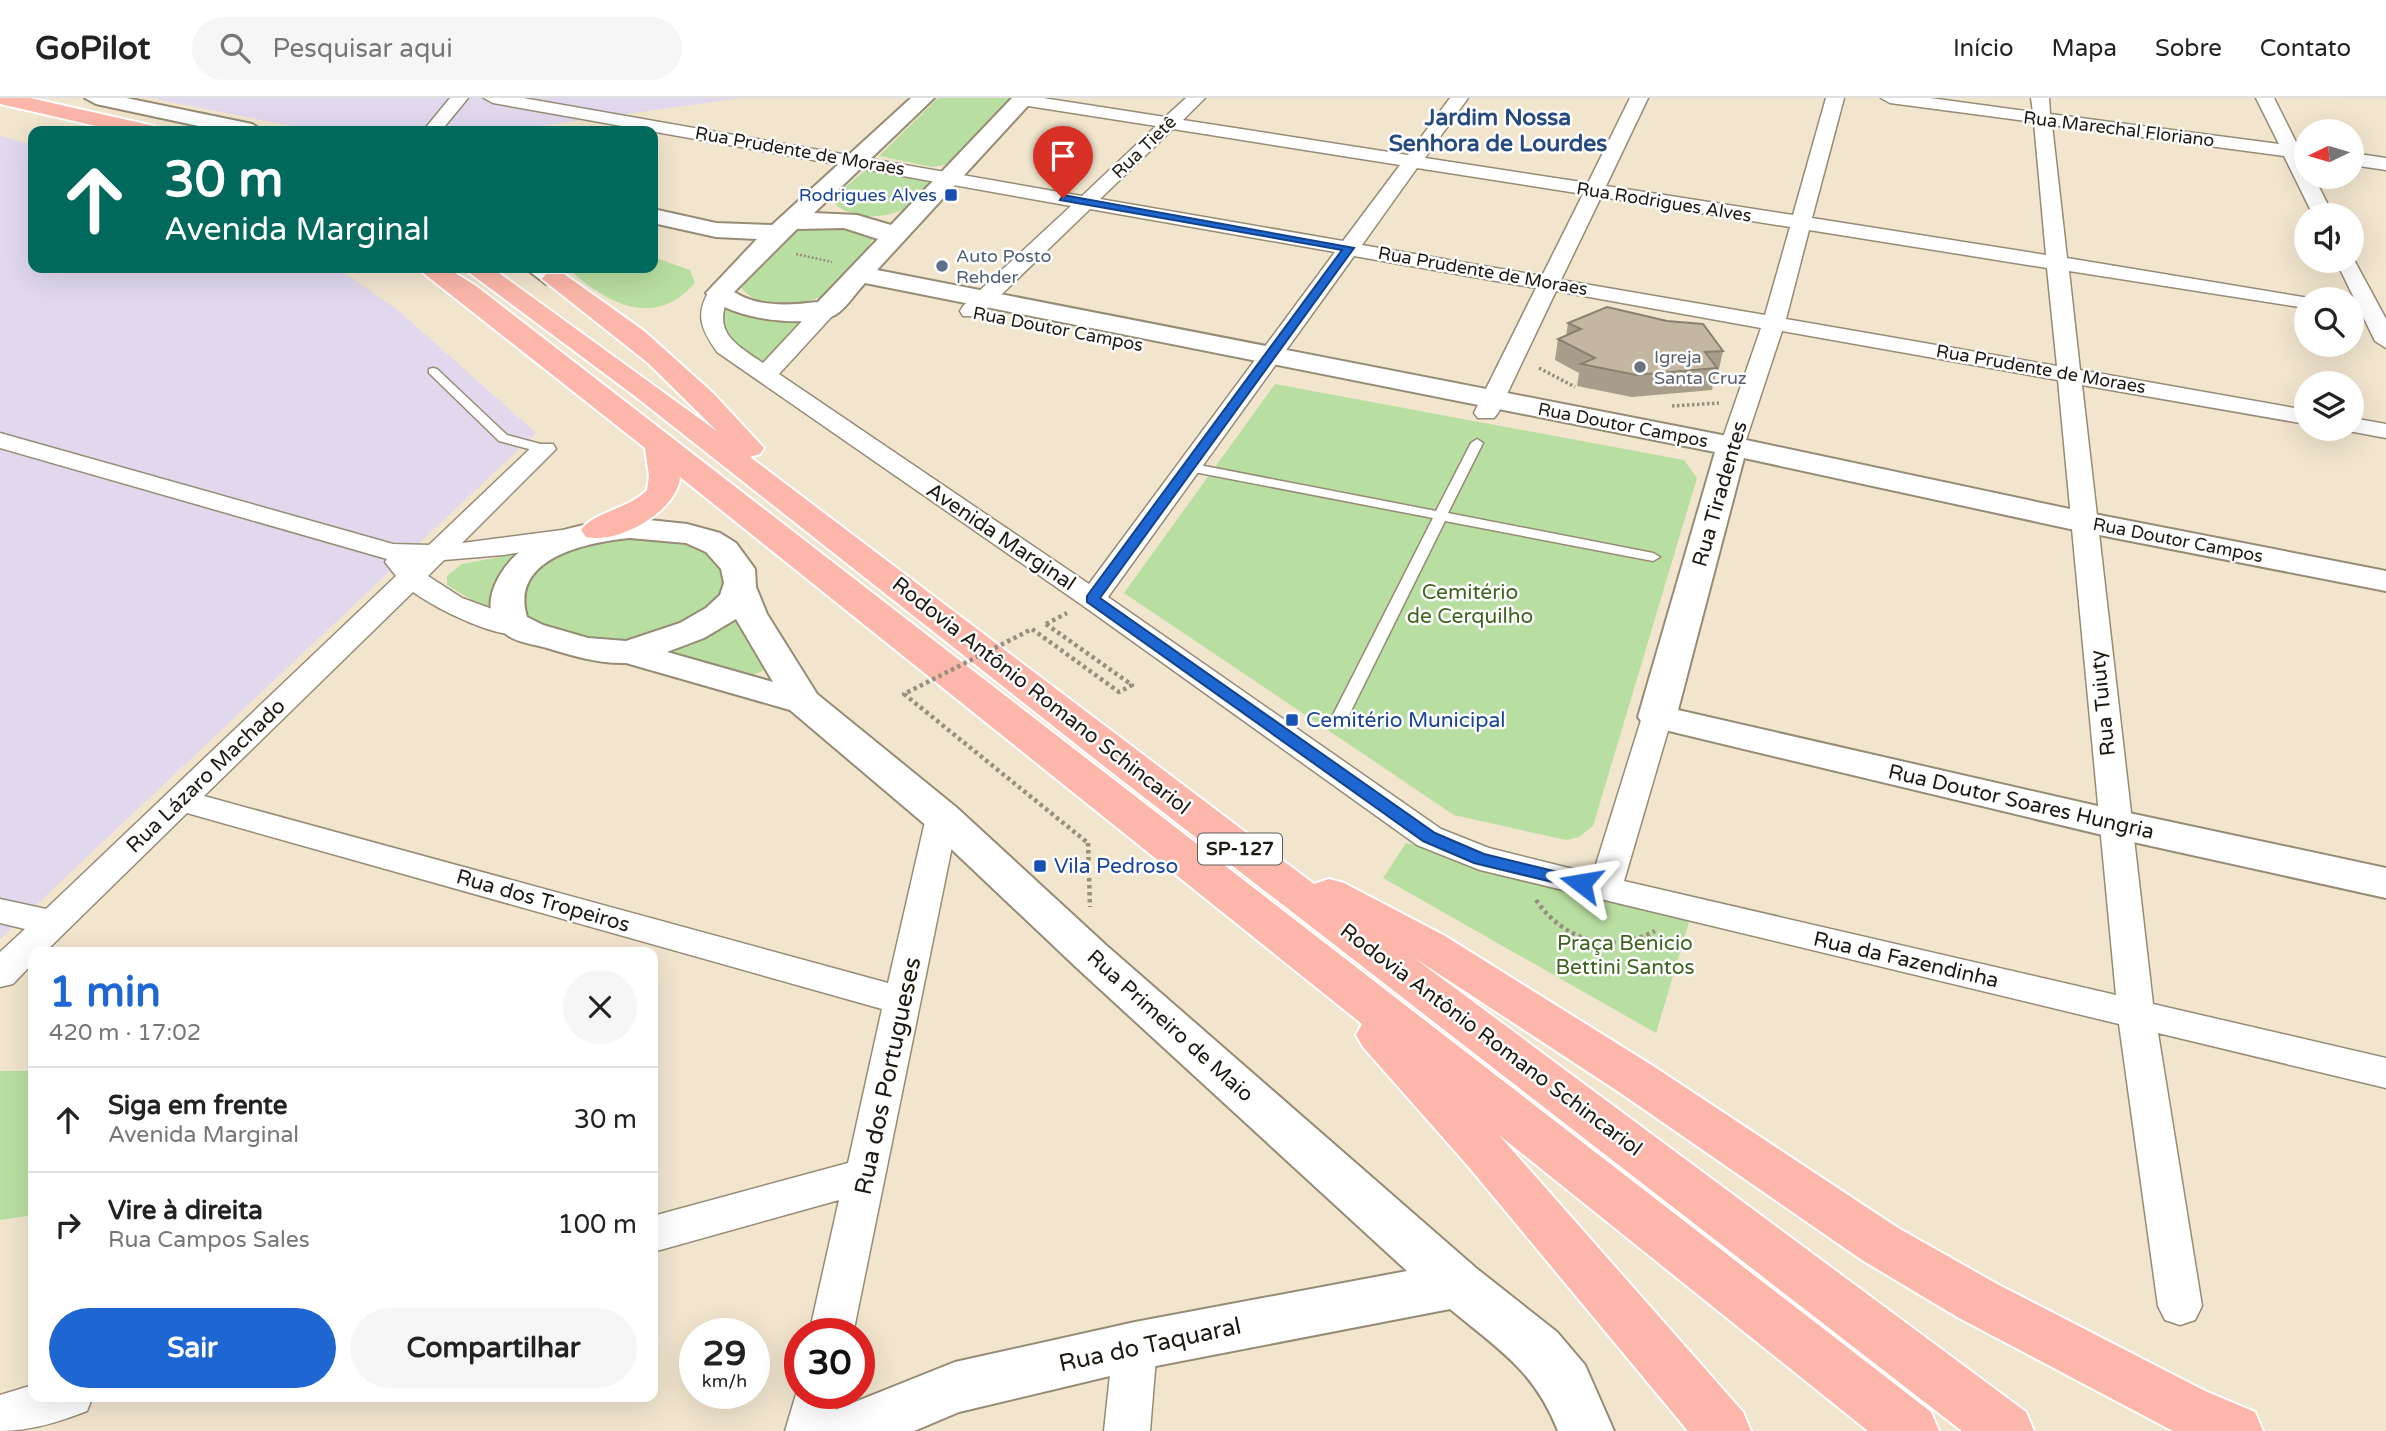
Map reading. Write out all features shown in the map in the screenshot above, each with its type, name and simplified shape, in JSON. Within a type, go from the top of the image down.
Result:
[{"type":"highway","points":[[2,98],[124,126]]},
{"type":"highway","points":[[0,113],[59,126]]},
{"type":"highway","name":"Rodovia Antônio Romano Schincariol","points":[[438,273],[467,292],[660,447],[1911,1431]]},
{"type":"highway","name":"Rodovia Antônio Romano Schincariol","points":[[482,273],[646,391],[1231,842],[2006,1431]]},
{"type":"highway","points":[[548,273],[657,354],[702,396],[814,520]]},
{"type":"highway","points":[[584,534],[635,513],[657,497],[665,482],[660,447]]},
{"type":"highway","points":[[1231,842],[1430,947],[1636,1079],[1902,1257],[1978,1301],[2161,1397],[2235,1431]]},
{"type":"highway","points":[[1262,921],[1398,1056],[1723,1431]]},
{"type":"street","points":[[96,98],[224,126]]},
{"type":"street","points":[[436,126],[459,98]]},
{"type":"street","name":"Rua Prudente de Moraes","points":[[493,98],[655,126]]},
{"type":"street","points":[[719,293],[743,266],[923,98]]},
{"type":"street","name":"Rua Tietê","points":[[978,305],[1196,98]]},
{"type":"street","points":[[1092,599],[1459,98]]},
{"type":"street","points":[[1489,406],[1639,98]]},
{"type":"street","name":"Rua Tiradentes","points":[[1605,889],[1657,717],[1730,456],[1774,322],[1835,98]]},
{"type":"street","name":"Rua Marechal Floriano","points":[[1890,98],[2041,108],[2294,151]]},
{"type":"street","points":[[2264,98],[2294,144]]},
{"type":"street","points":[[765,375],[1023,99]]},
{"type":"street","name":"Rua Rodrigues Alves","points":[[1023,99],[2057,265],[2294,300]]},
{"type":"street","name":"Rua Tuiuty","points":[[2041,108],[2136,1014],[2180,1306]]},
{"type":"street","name":"Rua Prudente de Moraes","points":[[658,127],[2294,415]]},
{"type":"street","points":[[2364,161],[2386,164]]},
{"type":"street","points":[[658,217],[716,230],[778,234],[853,221],[880,228],[893,237]]},
{"type":"street","points":[[658,240],[709,249],[729,256],[743,266]]},
{"type":"street","name":"Rua Doutor Campos","points":[[719,293],[730,302],[761,311],[847,286],[978,305],[1730,456],[2386,581]]},
{"type":"street","name":"Avenida Marginal","points":[[719,293],[710,310],[709,325],[725,348],[1092,599],[1429,837]]},
{"type":"street","points":[[2364,314],[2386,341]]},
{"type":"street","points":[[2364,427],[2386,431]]},
{"type":"street","points":[[0,440],[392,552],[435,555],[477,552],[584,534]]},
{"type":"street","name":"Rua Lázaro Machado","points":[[28,947],[544,449]]},
{"type":"street","name":"Rua Primeiro de Maio","points":[[584,534],[648,528],[700,537],[716,543],[735,563],[740,575],[740,588],[750,614],[803,702],[942,817],[1092,957],[1458,1284],[1538,1349],[1566,1383],[1586,1431]]},
{"type":"street","points":[[518,628],[509,617],[508,608],[512,582],[521,568],[584,534]]},
{"type":"street","points":[[392,552],[411,578],[427,590],[479,615],[588,650],[628,652],[699,628],[722,614],[740,588]]},
{"type":"street","name":"Rua Primeiro de Maio","points":[[628,652],[803,702]]},
{"type":"street","name":"Rua Doutor Soares Hungria","points":[[1657,717],[2115,824],[2386,883]]},
{"type":"street","name":"Rua dos Tropeiros","points":[[181,800],[904,1001]]},
{"type":"street","name":"Rua dos Portugueses","points":[[835,1318],[942,817]]},
{"type":"street","name":"Rua da Fazendinha","points":[[1429,837],[1480,858],[1532,872],[2386,1073]]},
{"type":"street","points":[[0,911],[53,923]]},
{"type":"street","name":"Rua Lázaro Machado","points":[[0,974],[28,947]]},
{"type":"street","points":[[658,1233],[867,1175]]},
{"type":"street","name":"Rua do Taquaral","points":[[850,1431],[955,1387],[1135,1346],[1458,1284]]},
{"type":"street","points":[[1127,1431],[1135,1346]]},
{"type":"street","points":[[0,1416],[50,1402]]},
{"type":"street","points":[[808,1431],[813,1409]]},
{"type":"lane","points":[[433,371],[503,438],[544,449]]},
{"type":"lane","points":[[1340,717],[1477,443]]},
{"type":"lane","points":[[1189,467],[1653,557]]},
{"type":"path","points":[[778,234],[847,286]]},
{"type":"path","points":[[1512,359],[1529,363],[1584,392]]},
{"type":"path","points":[[1668,406],[1733,402],[1746,404]]},
{"type":"path","points":[[1046,624],[1132,685],[1119,692],[1032,629],[904,694],[1088,844],[1092,957]]},
{"type":"path","points":[[1532,872],[1535,899],[1542,912],[1570,934],[1589,941],[1628,943],[1645,938],[1657,929],[1672,905]]},
{"type":"shaded area","points":[[151,98],[740,98],[541,126],[292,126]]},
{"type":"shaded area","points":[[0,136],[28,144],[28,273],[345,273],[399,311],[536,433],[0,939]]},
{"type":"green space","points":[[938,98],[1013,98],[950,164],[932,167],[879,156]]},
{"type":"green space","points":[[867,169],[936,181],[915,203],[894,213],[863,216],[836,205],[837,194]]},
{"type":"green space","points":[[825,223],[874,234],[861,258],[833,290],[805,302],[781,305],[758,300],[740,286],[743,278],[792,230]]},
{"type":"green space","points":[[658,259],[690,270],[695,283],[680,297],[665,305],[634,307],[603,295],[574,274],[658,273]]},
{"type":"green space","points":[[728,306],[810,315],[765,362],[743,353],[727,333],[722,319]]},
{"type":"green space","name":"Cemitério de Cerquilho","points":[[1275,384],[1684,460],[1697,478],[1593,826],[1579,837],[1566,840],[1454,815],[1124,593]]},
{"type":"green space","points":[[603,539],[658,542],[702,549],[711,553],[721,563],[729,585],[698,622],[631,645],[590,642],[540,627],[525,616],[519,599],[527,576],[545,558]]},
{"type":"green space","points":[[531,551],[497,610],[480,605],[447,585],[447,576],[462,564]]},
{"type":"green space","points":[[736,616],[765,665],[763,671],[752,675],[665,651]]},
{"type":"green space","name":"Praça Benicio Bettini Santos","points":[[1406,843],[1690,919],[1656,1033],[1383,878]]},
{"type":"green space","points":[[0,1071],[28,1071],[28,1216],[0,1220]]},
{"type":"building","points":[[1607,307],[1667,321],[1703,324],[1723,351],[1705,352],[1717,368],[1636,375],[1581,364],[1595,358],[1558,339],[1581,329],[1568,323]]},
{"type":"place","name":"Rodrigues Alves","points":[[951,195]]},
{"type":"place","name":"Auto Posto Rehder","points":[[942,266]]},
{"type":"place","name":"Igreja Santa Cruz","points":[[1640,367]]},
{"type":"place","name":"Cemitério Municipal","points":[[1292,720]]},
{"type":"place","name":"Vila Pedroso","points":[[1040,866]]},
{"type":"district","name":"Jardim Nossa Senhora de Lourdes","points":[[1498,131]]},
{"type":"route","points":[[1063,198],[1349,248],[1092,599],[1397,817],[1429,837],[1480,858],[1581,883]]}]
